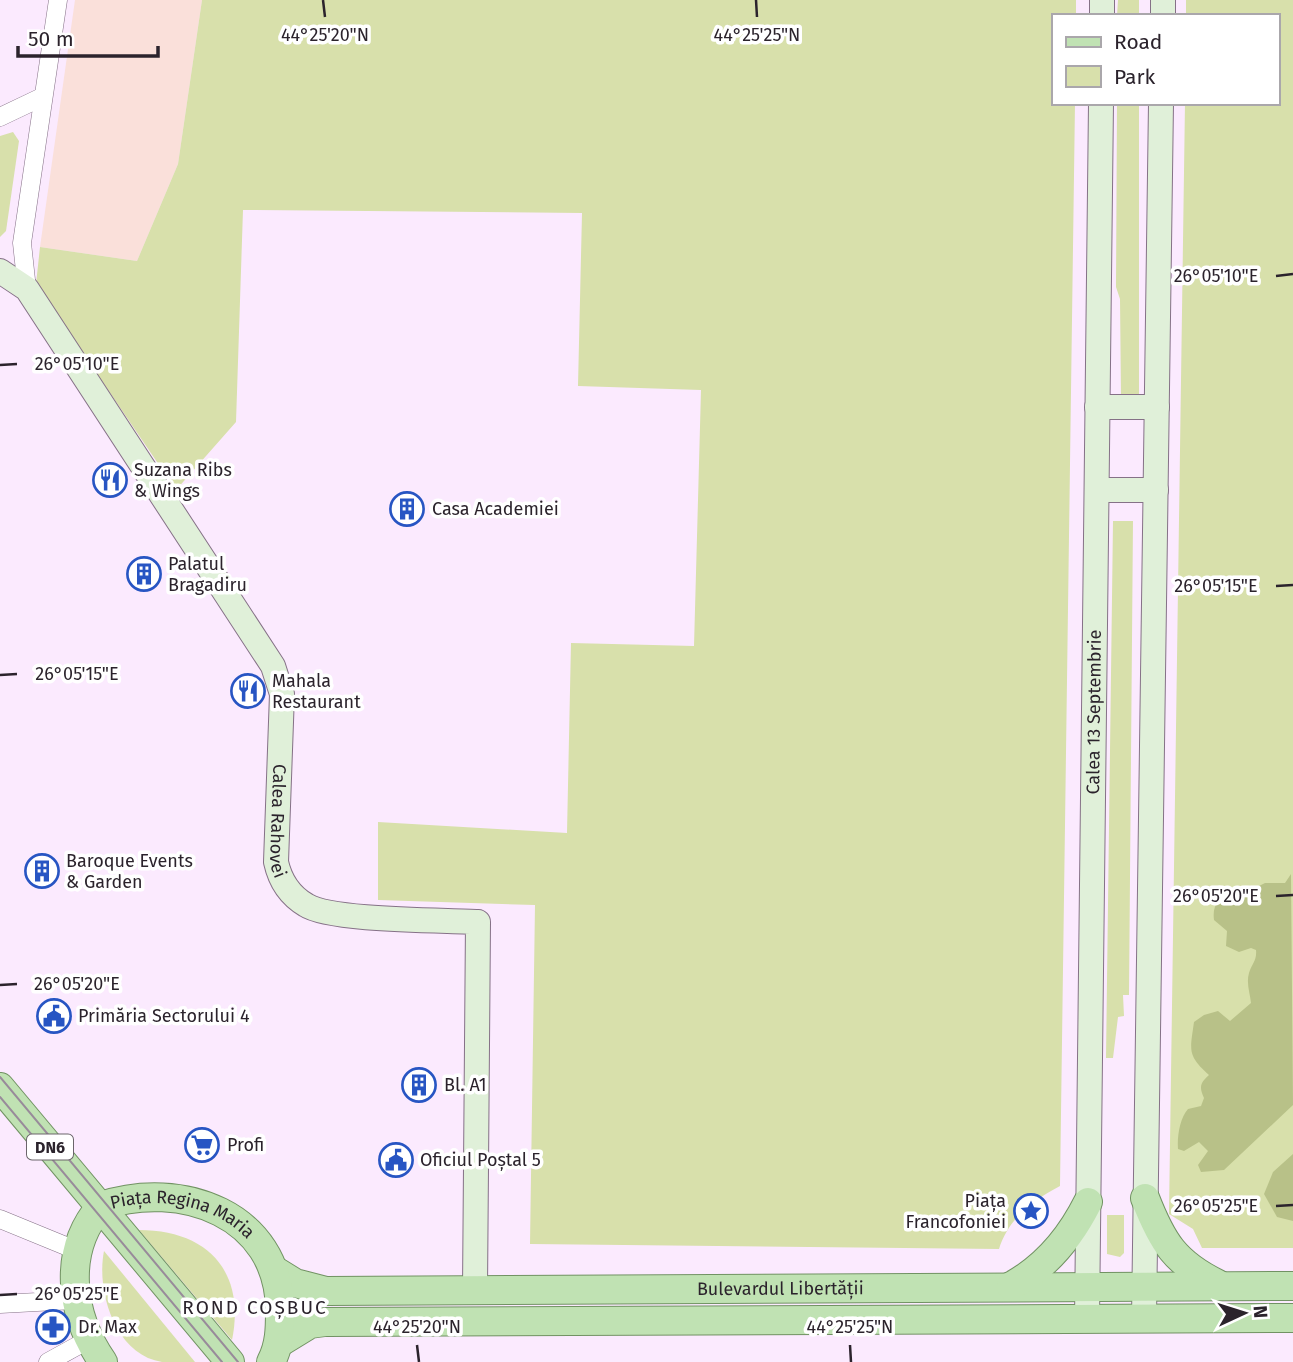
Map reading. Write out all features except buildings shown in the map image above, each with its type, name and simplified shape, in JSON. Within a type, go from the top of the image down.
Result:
[{"type":"main road","name":"Calea 13 Septembrie","points":[[1087,1319],[1101,105]]},
{"type":"main road","points":[[1144,1318],[1161,105]]},
{"type":"main road","name":"Calea Rahovei","points":[[0,271],[27,289],[277,674],[282,694],[276,862],[279,877],[288,890],[307,906],[334,914],[478,922],[475,1289]]},
{"type":"main road","points":[[1097,407],[1157,407]]},
{"type":"main road","points":[[1097,490],[1156,490]]},
{"type":"main road","name":"DN6","points":[[0,1087],[230,1362]]},
{"type":"main road","name":"Piața Regina Maria","points":[[95,1351],[74,1300],[78,1251],[84,1233],[101,1206],[169,1197],[206,1204],[236,1221],[263,1248],[274,1270],[280,1297],[275,1352]]},
{"type":"main road","points":[[1145,1198],[1171,1251],[1190,1269],[1220,1286]]},
{"type":"main road","points":[[1011,1286],[1031,1274],[1058,1250],[1088,1202]]},
{"type":"main road","name":"Bulevardul Libertății","points":[[274,1270],[295,1283],[326,1291],[1293,1286]]},
{"type":"main road","name":"Bulevardul Libertății","points":[[275,1352],[310,1324],[326,1322],[1293,1318]]},
{"type":"street","points":[[27,289],[22,243],[58,0]]},
{"type":"street","points":[[0,117],[42,97]]},
{"type":"street","points":[[0,1219],[78,1251]]},
{"type":"street","points":[[0,1304],[74,1300]]},
{"type":"street","points":[[48,1362],[95,1351]]},
{"type":"shaded area","points":[[75,0],[202,0],[178,164],[137,261],[40,247]]},
{"type":"green space","points":[[202,0],[1076,0],[1076,14],[1052,14],[1052,105],[1075,105],[1060,1186],[1040,1198],[1015,1219],[999,1249],[530,1244],[535,905],[378,900],[378,822],[567,833],[571,643],[694,646],[701,390],[578,386],[582,213],[243,210],[236,422],[176,490],[36,284],[40,247],[137,261],[178,164]]},
{"type":"green space","points":[[1118,0],[1139,0],[1139,14],[1117,14]]},
{"type":"green space","points":[[1186,0],[1293,0],[1293,1248],[1202,1248],[1193,1229],[1169,1214],[1185,105],[1279,105],[1279,14],[1186,14]]},
{"type":"green space","points":[[1117,105],[1139,105],[1139,398],[1121,398],[1120,299],[1116,287]]},
{"type":"green space","points":[[13,132],[19,141],[6,231],[0,237],[0,136]]},
{"type":"green space","points":[[1113,521],[1133,521],[1129,995],[1123,995],[1124,1016],[1118,1017],[1113,1058],[1106,1058]]},
{"type":"green space","points":[[1291,874],[1293,1105],[1224,1170],[1201,1172],[1198,1165],[1208,1151],[1199,1142],[1184,1151],[1178,1149],[1183,1117],[1188,1109],[1201,1106],[1204,1098],[1201,1085],[1209,1075],[1192,1052],[1194,1022],[1204,1015],[1218,1011],[1230,1021],[1251,1003],[1248,977],[1256,954],[1256,950],[1251,948],[1239,952],[1226,946],[1227,931],[1214,920],[1215,906],[1229,889],[1249,891],[1265,883],[1285,883]]},
{"type":"green space","points":[[1293,1154],[1293,1221],[1277,1217],[1264,1194],[1273,1172]]},
{"type":"green space","points":[[1107,1215],[1124,1215],[1124,1253],[1120,1257],[1107,1254]]},
{"type":"green space","points":[[139,1230],[184,1237],[216,1259],[227,1275],[233,1294],[235,1315],[232,1340]]},
{"type":"green space","points":[[104,1251],[195,1362],[162,1362],[146,1357],[132,1347],[121,1334],[106,1302],[102,1267]]},
{"type":"tram line","points":[[0,1077],[238,1362]]},
{"type":"tram line","points":[[0,1097],[222,1362]]},
{"type":"place","name":"Suzana Ribs & Wings","points":[[110,480]]},
{"type":"place","name":"Casa Academiei","points":[[407,509]]},
{"type":"place","name":"Palatul Bragadiru","points":[[144,574]]},
{"type":"place","name":"Mahala Restaurant","points":[[248,691]]},
{"type":"place","name":"Baroque Events & Garden","points":[[42,871]]},
{"type":"place","name":"Primăria Sectorului 4","points":[[54,1016]]},
{"type":"place","name":"Bl. A1","points":[[419,1085]]},
{"type":"place","name":"Profi","points":[[202,1145]]},
{"type":"place","name":"Oficiul Poștal 5","points":[[396,1160]]},
{"type":"place","name":"Piața Francofoniei","points":[[1031,1211]]},
{"type":"place","name":"Dr. Max","points":[[53,1327]]},
{"type":"district","name":"ROND COȘBUC","points":[[255,1307]]}]
